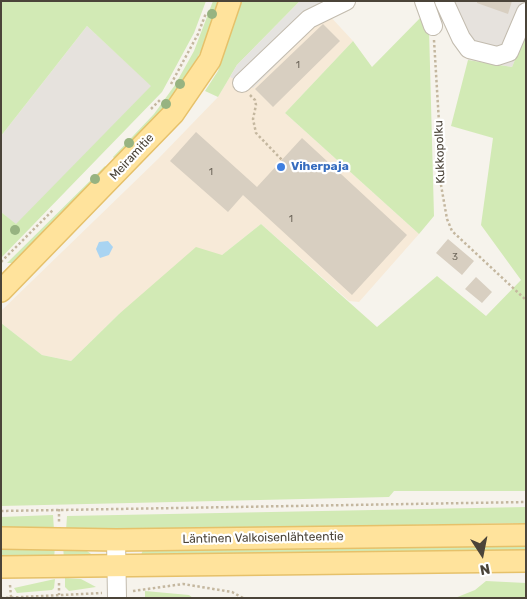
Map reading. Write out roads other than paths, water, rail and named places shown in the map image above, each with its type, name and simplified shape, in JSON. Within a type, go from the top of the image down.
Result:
[{"type":"main road","name":"Meiramitie","points":[[1,291],[172,114],[210,60],[230,1]]},
{"type":"main road","name":"Läntinen Valkoisenlähteentie","points":[[1,538],[116,540],[526,535]]},
{"type":"main road","points":[[5,576],[116,566],[526,561]]},
{"type":"street","points":[[242,83],[309,19],[346,1]]},
{"type":"street","points":[[424,1],[433,26]]},
{"type":"street","points":[[444,1],[461,38],[469,49],[488,54],[504,55],[509,52],[526,12]]},
{"type":"street","points":[[116,540],[117,598]]},
{"type":"water","points":[[108,241],[113,247],[109,255],[100,258],[96,249],[99,242]]},
{"type":"place","name":"Viherpaja","points":[[281,167]]}]
